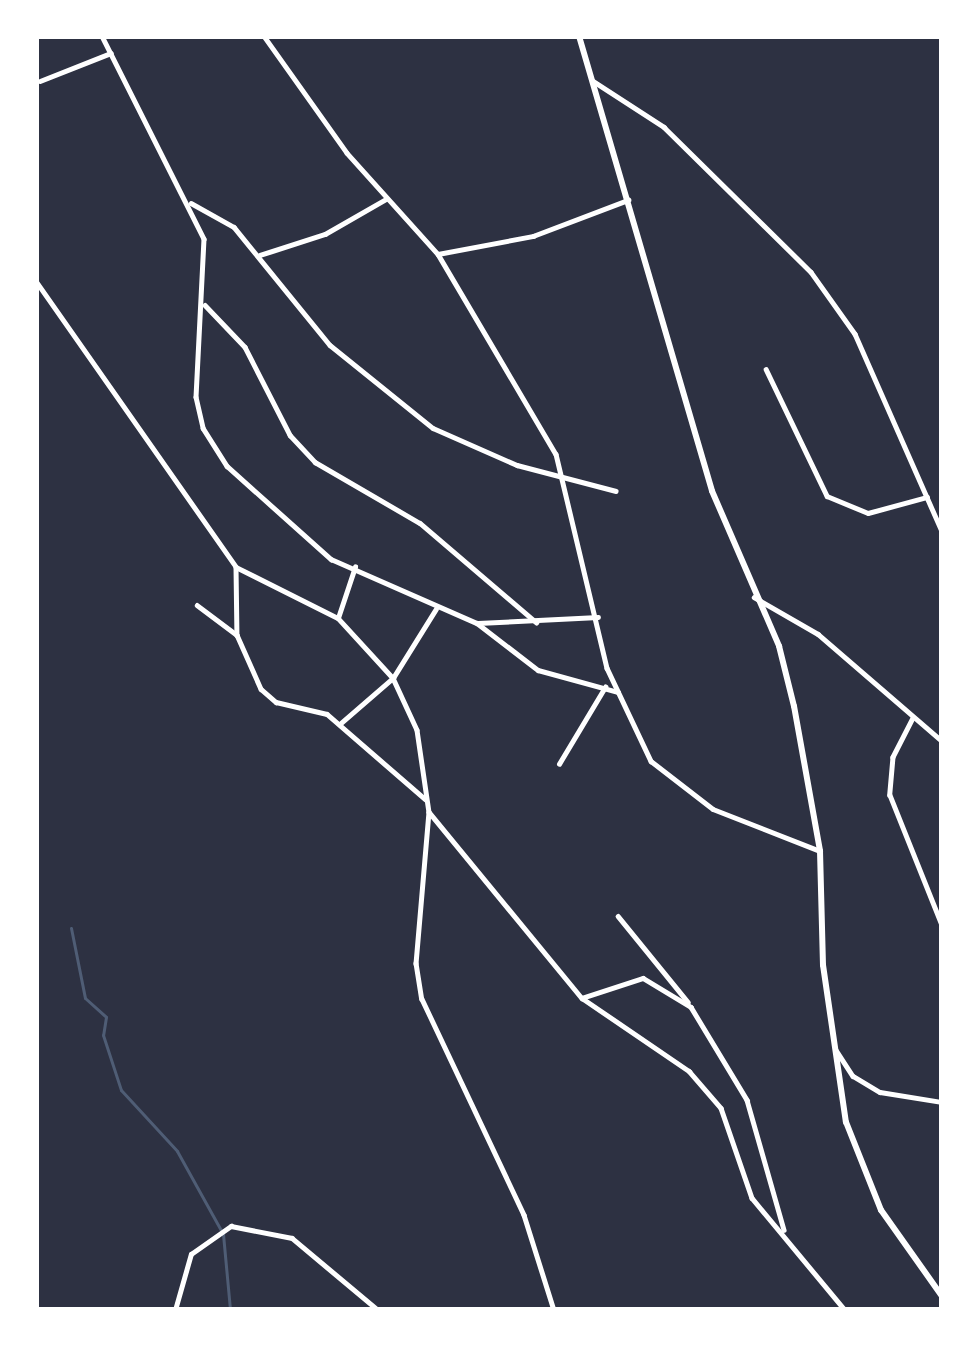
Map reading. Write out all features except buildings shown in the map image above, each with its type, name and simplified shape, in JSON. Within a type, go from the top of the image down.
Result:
[{"type":"street","points":[[102,36],[191,202],[207,256],[196,377],[202,428],[266,506],[331,559],[436,609],[477,623],[538,670],[620,692]]},
{"type":"street","points":[[264,36],[387,199],[438,254],[566,481],[598,617],[632,732],[685,794],[785,842],[820,850]]},
{"type":"street","points":[[579,36],[712,491],[779,646],[820,850],[831,1042],[867,1181],[899,1242],[942,1296]]},
{"type":"street","points":[[40,81],[111,53]]},
{"type":"street","points":[[593,81],[664,127],[811,272],[855,334],[942,531]]},
{"type":"street","points":[[260,255],[325,234],[387,199]]},
{"type":"street","points":[[438,254],[533,236],[628,199]]},
{"type":"street","points":[[191,202],[234,226],[330,346],[416,416],[472,448],[566,481],[616,491]]},
{"type":"street","points":[[36,281],[236,568],[338,618],[393,678],[417,730],[428,800],[416,963],[422,999],[524,1215],[554,1310]]},
{"type":"street","points":[[202,303],[245,347],[290,435],[315,462],[419,523],[536,622]]},
{"type":"street","points":[[766,369],[827,496],[868,513],[927,497]]},
{"type":"street","points":[[338,618],[355,567]]},
{"type":"street","points":[[236,568],[237,635],[249,674],[272,699],[316,709],[339,724],[428,800]]},
{"type":"street","points":[[754,597],[818,634],[942,741]]},
{"type":"street","points":[[196,605],[237,635]]},
{"type":"street","points":[[339,724],[393,678],[436,609]]},
{"type":"street","points":[[477,623],[598,617]]},
{"type":"street","points":[[559,764],[605,687]]},
{"type":"street","points":[[913,717],[893,758],[890,795],[942,925]]},
{"type":"street","points":[[429,812],[582,998],[689,1071],[722,1108],[752,1198],[845,1310]]},
{"type":"street","points":[[618,916],[691,1007],[747,1100],[786,1235]]},
{"type":"street","points":[[582,998],[643,978],[691,1007]]},
{"type":"street","points":[[831,1042],[867,1086],[942,1102]]},
{"type":"street","points":[[175,1310],[191,1253],[231,1226],[292,1238],[378,1310]]},
{"type":"waterway","points":[[71,928],[85,998],[106,1017],[103,1035],[121,1090],[177,1151],[223,1234],[230,1310]]}]
